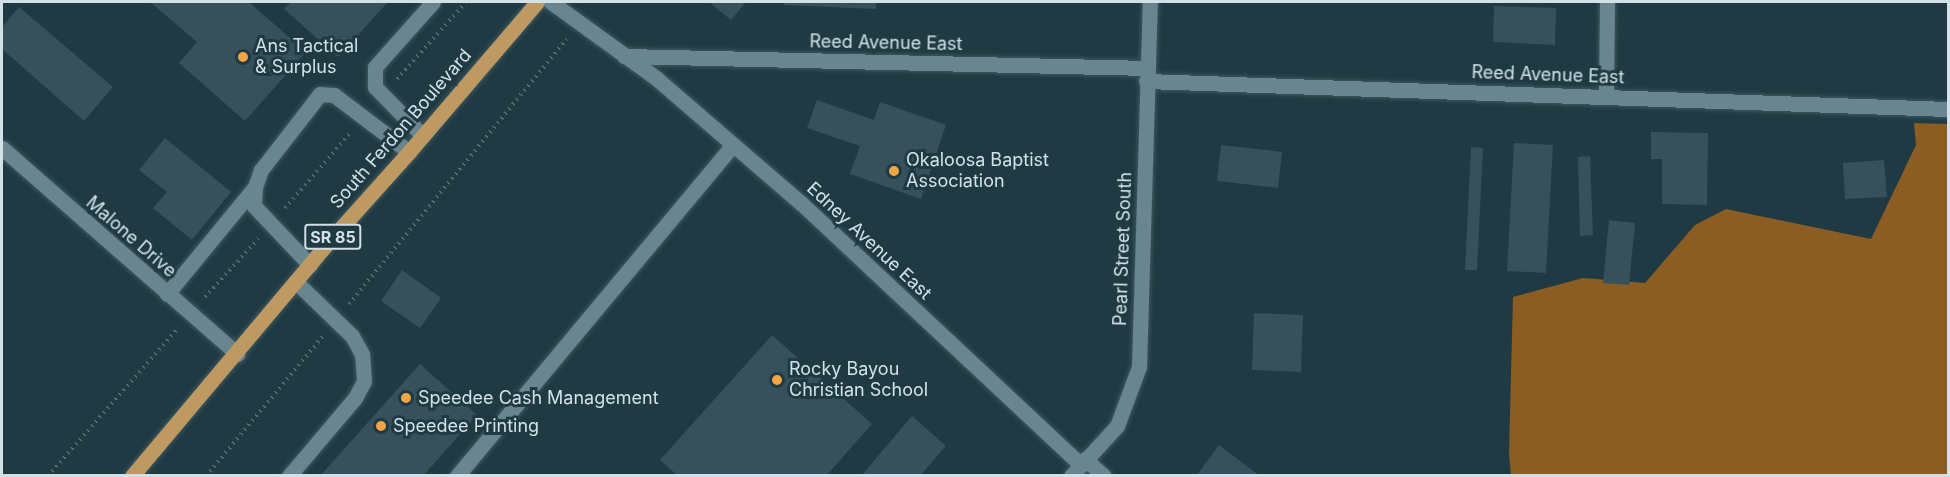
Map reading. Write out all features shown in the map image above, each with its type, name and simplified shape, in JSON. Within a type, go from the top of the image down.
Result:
[{"type":"main road","name":"South Ferdon Boulevard","points":[[132,476],[237,354],[309,265],[410,152],[537,2]]},
{"type":"street","points":[[423,136],[375,87],[375,67],[433,2]]},
{"type":"street","name":"Edney Avenue East","points":[[550,2],[656,78],[807,209],[1079,466],[1104,476]]},
{"type":"street","name":"Pearl Street South","points":[[1079,466],[1117,426],[1139,368],[1150,2]]},
{"type":"street","points":[[1606,97],[1607,2]]},
{"type":"street","name":"Reed Avenue East","points":[[624,56],[1147,75],[1606,97],[1948,109]]},
{"type":"street","points":[[309,265],[254,206],[255,187],[261,170],[320,94],[334,95],[410,152]]},
{"type":"street","points":[[457,476],[732,146]]},
{"type":"street","name":"Malone Drive","points":[[2,148],[237,354]]},
{"type":"street","points":[[167,294],[255,187]]},
{"type":"street","points":[[289,476],[355,398],[364,381],[362,354],[351,336],[296,282]]},
{"type":"path","points":[[206,476],[580,23]]},
{"type":"shaded area","points":[[1914,123],[1948,124],[1948,475],[1511,476],[1509,453],[1513,297],[1583,278],[1645,283],[1695,225],[1726,209],[1871,239],[1916,145]]},
{"type":"building","name":"Ans Tactical & Surplus","points":[[150,2],[249,2],[306,52],[245,121],[179,63],[197,42]]},
{"type":"building","points":[[291,2],[388,2],[338,57],[284,9]]},
{"type":"building","points":[[709,2],[746,2],[731,20]]},
{"type":"building","points":[[784,2],[876,2],[876,9],[784,5]]},
{"type":"building","points":[[1494,6],[1556,8],[1555,45],[1493,42]]},
{"type":"building","points":[[19,7],[113,87],[84,121],[2,49],[2,27]]},
{"type":"building","points":[[817,100],[874,120],[880,102],[946,125],[921,199],[850,174],[860,146],[807,128]]},
{"type":"building","points":[[1651,132],[1708,133],[1707,205],[1662,204],[1662,159],[1651,159]]},
{"type":"building","points":[[165,138],[231,192],[192,240],[153,208],[167,192],[139,170]]},
{"type":"building","points":[[1514,143],[1553,145],[1546,273],[1507,271]]},
{"type":"building","points":[[1221,145],[1282,152],[1278,188],[1217,181]]},
{"type":"building","points":[[1471,147],[1483,148],[1477,270],[1465,270]]},
{"type":"building","points":[[1590,156],[1593,235],[1580,236],[1578,157]]},
{"type":"building","points":[[1884,160],[1887,197],[1845,199],[1843,163]]},
{"type":"building","points":[[1609,220],[1635,223],[1629,285],[1603,283]]},
{"type":"building","points":[[402,270],[441,298],[420,328],[381,301]]},
{"type":"building","points":[[1254,313],[1303,315],[1301,372],[1252,370]]},
{"type":"building","name":"Rocky Bayou Christian School","points":[[772,335],[872,424],[826,476],[678,476],[660,460]]},
{"type":"building","points":[[420,364],[477,415],[423,476],[320,476]]},
{"type":"building","points":[[912,416],[946,446],[920,476],[861,476]]},
{"type":"building","points":[[1219,445],[1260,476],[1196,476]]},
{"type":"place","name":"Ans Tactical & Surplus","points":[[243,57]]},
{"type":"place","name":"Okaloosa Baptist Association","points":[[894,171]]},
{"type":"place","name":"Rocky Bayou Christian School","points":[[777,380]]},
{"type":"place","name":"Speedee Cash Management","points":[[406,398]]},
{"type":"place","name":"Speedee Printing","points":[[381,426]]}]
